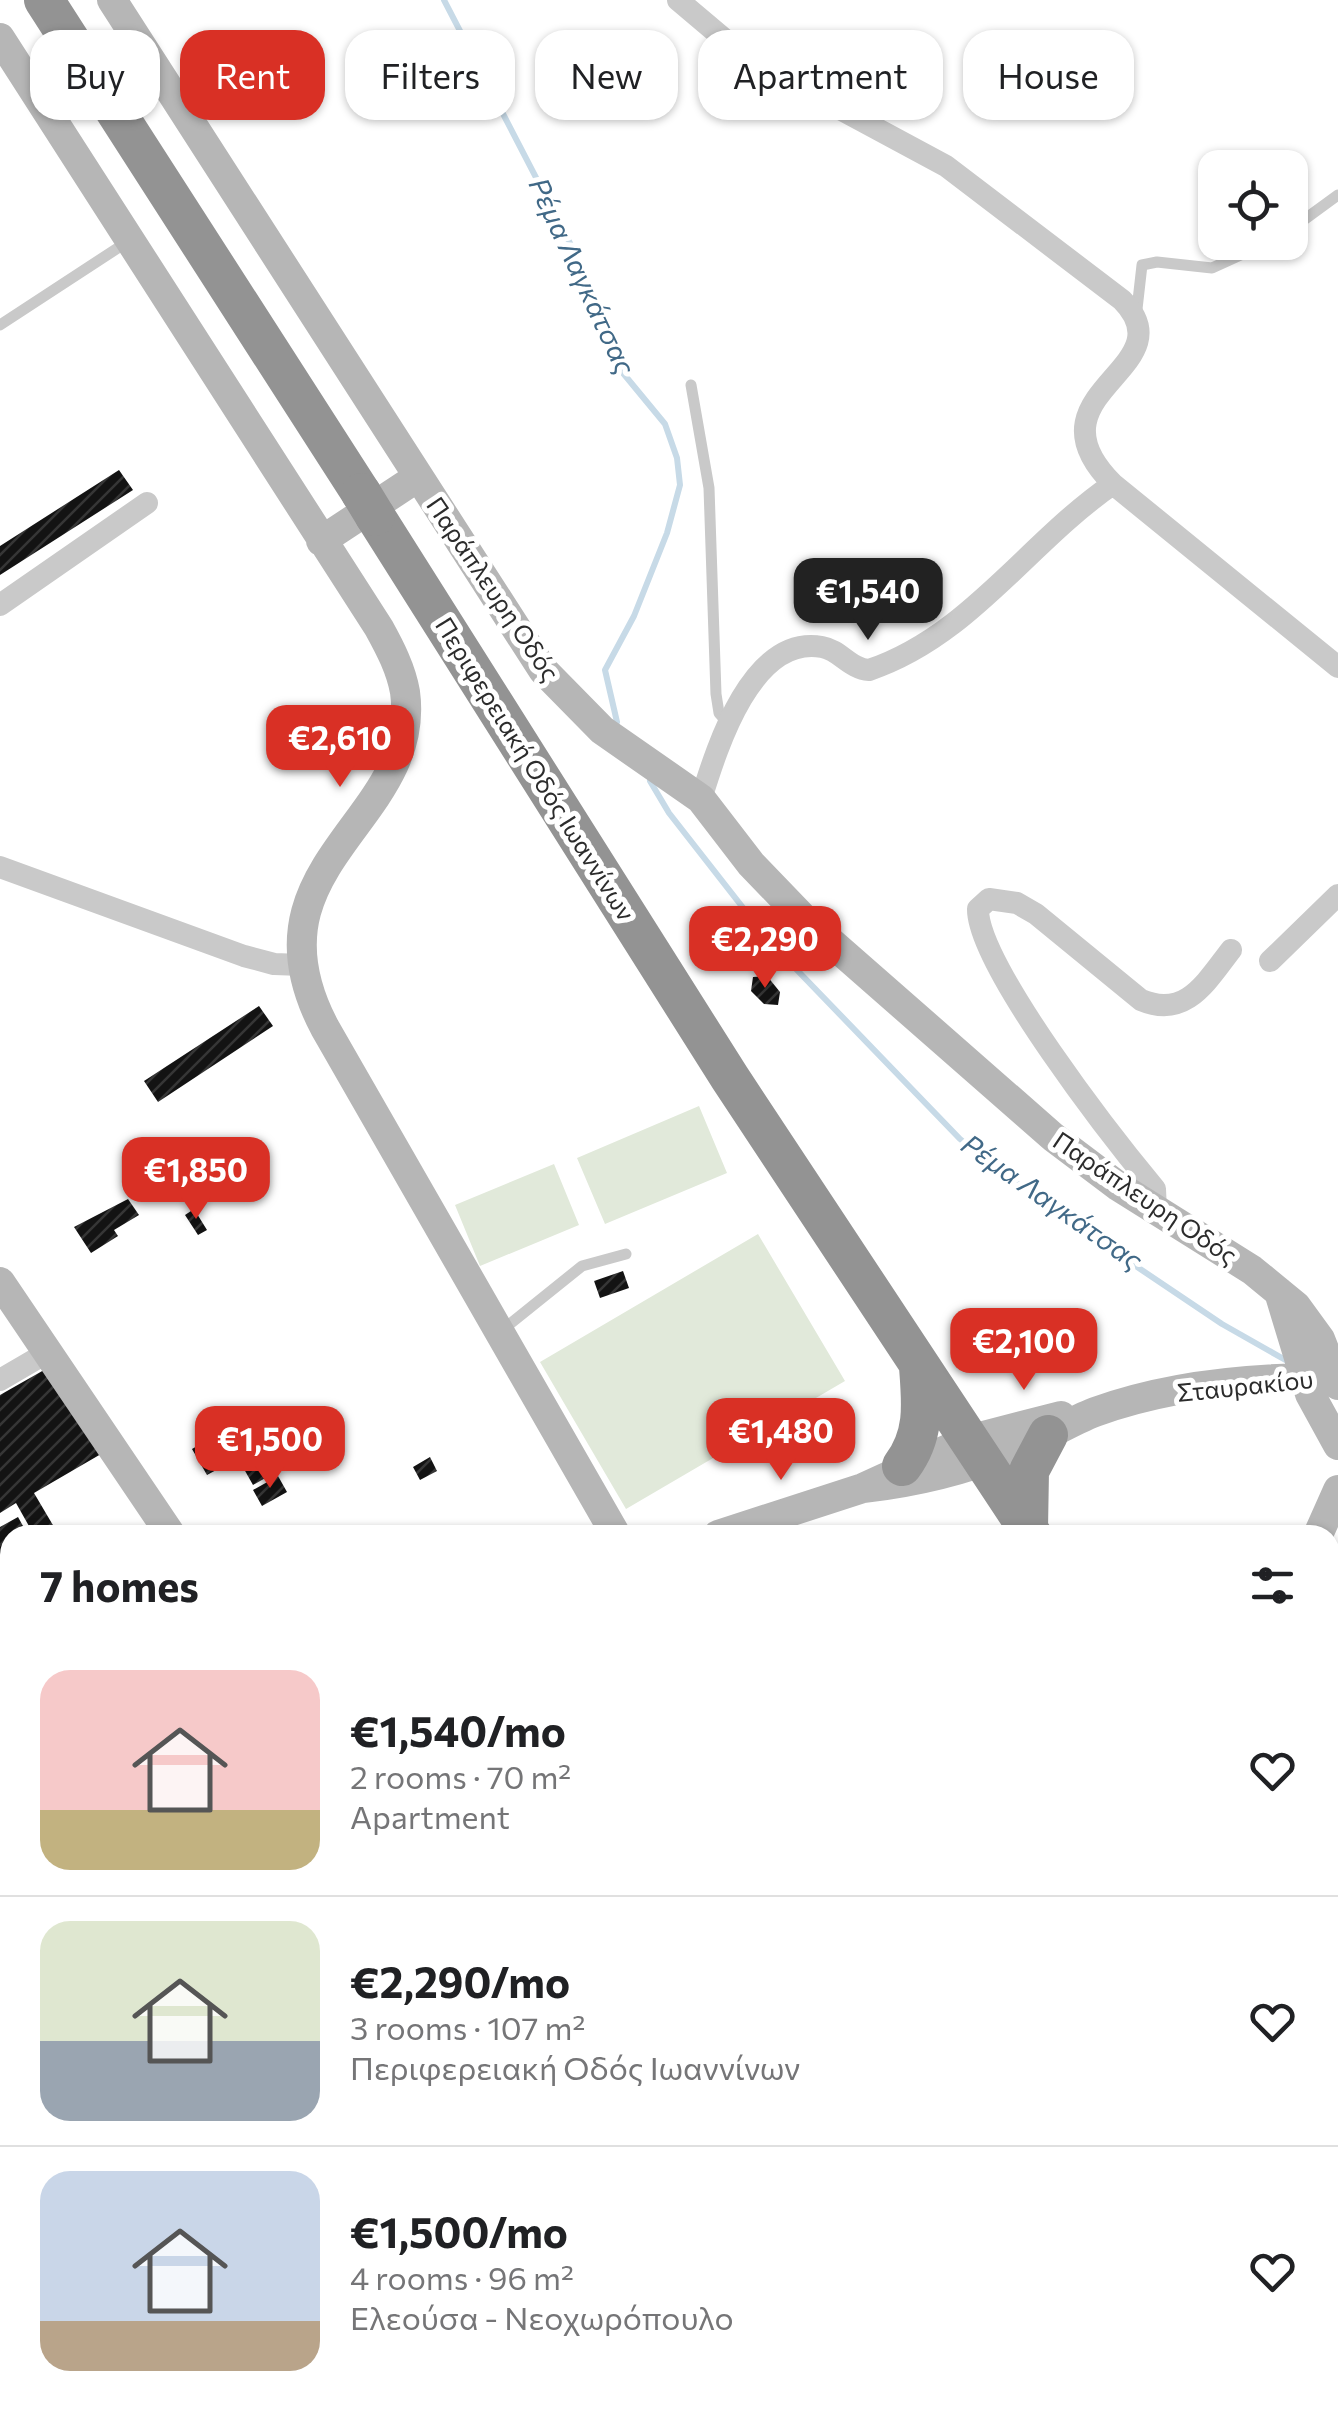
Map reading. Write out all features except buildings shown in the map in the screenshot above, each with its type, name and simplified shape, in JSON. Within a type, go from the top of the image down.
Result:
[{"type":"highway","name":"Περιφερειακή Οδός Ιωαννίνων","points":[[44,0],[918,1367],[1025,1525]]},
{"type":"highway","points":[[902,1466],[912,1452],[922,1424],[918,1367]]},
{"type":"highway","points":[[1030,1525],[1029,1471],[1048,1435]]},
{"type":"street","name":"Παράπλευρη Οδός","points":[[112,0],[543,670],[602,730],[701,799],[751,864],[802,917],[1053,1137],[1156,1211],[1278,1289],[1311,1324],[1337,1380]]},
{"type":"street","points":[[678,0],[748,60],[946,166],[1096,278],[1136,318],[1134,350],[1083,424],[1086,452],[1113,484],[1338,668]]},
{"type":"street","points":[[0,38],[389,646],[402,680],[405,705],[396,755],[309,897],[302,925],[302,965],[325,1028],[610,1525]]},
{"type":"street","points":[[321,542],[418,477]]},
{"type":"street","points":[[701,799],[727,722],[753,682],[778,659],[797,650],[825,648],[854,667],[869,670],[932,640],[956,624],[1060,524],[1113,484]]},
{"type":"street","points":[[0,605],[147,503]]},
{"type":"street","points":[[1,868],[244,956],[274,964],[302,965]]},
{"type":"street","points":[[1270,961],[1338,895]]},
{"type":"street","points":[[1156,1211],[1155,1189],[1051,1052],[984,938],[978,909],[989,899],[1026,907],[1141,1000],[1156,1007],[1170,1008],[1191,998],[1231,950]]},
{"type":"street","points":[[0,1282],[164,1525]]},
{"type":"street","points":[[1278,1289],[1305,1378],[1322,1422],[1338,1446]]},
{"type":"street","points":[[0,1380],[48,1352]]},
{"type":"street","name":"Σταυρακίου","points":[[1094,1412],[1200,1387],[1305,1378],[1337,1380]]},
{"type":"street","points":[[754,1525],[863,1488],[918,1480],[1036,1420],[1094,1412]]},
{"type":"street","points":[[863,1488],[902,1466],[1048,1435],[1094,1412]]},
{"type":"street","points":[[1322,1525],[1338,1490]]},
{"type":"lane","points":[[1308,217],[1338,195]]},
{"type":"lane","points":[[0,325],[130,240]]},
{"type":"lane","points":[[1136,318],[1142,264],[1212,268],[1230,260]]},
{"type":"lane","points":[[692,385],[708,488],[716,694],[720,713],[727,722]]},
{"type":"lane","points":[[500,1332],[582,1266],[626,1254]]},
{"type":"green space","points":[[699,1106],[727,1173],[605,1224],[577,1158]]},
{"type":"green space","points":[[554,1164],[579,1225],[480,1266],[455,1205]]},
{"type":"green space","points":[[758,1234],[845,1381],[626,1509],[540,1362]]},
{"type":"waterway","name":"Ρέμα Λαγκάτσας","points":[[444,0],[586,274],[618,367],[665,424],[677,458],[680,485],[667,533],[634,616],[605,670],[617,722]]},
{"type":"waterway","name":"Ρέμα Λαγκάτσας","points":[[650,781],[669,813],[769,941],[960,1139],[1045,1205],[1222,1324],[1289,1362]]}]
